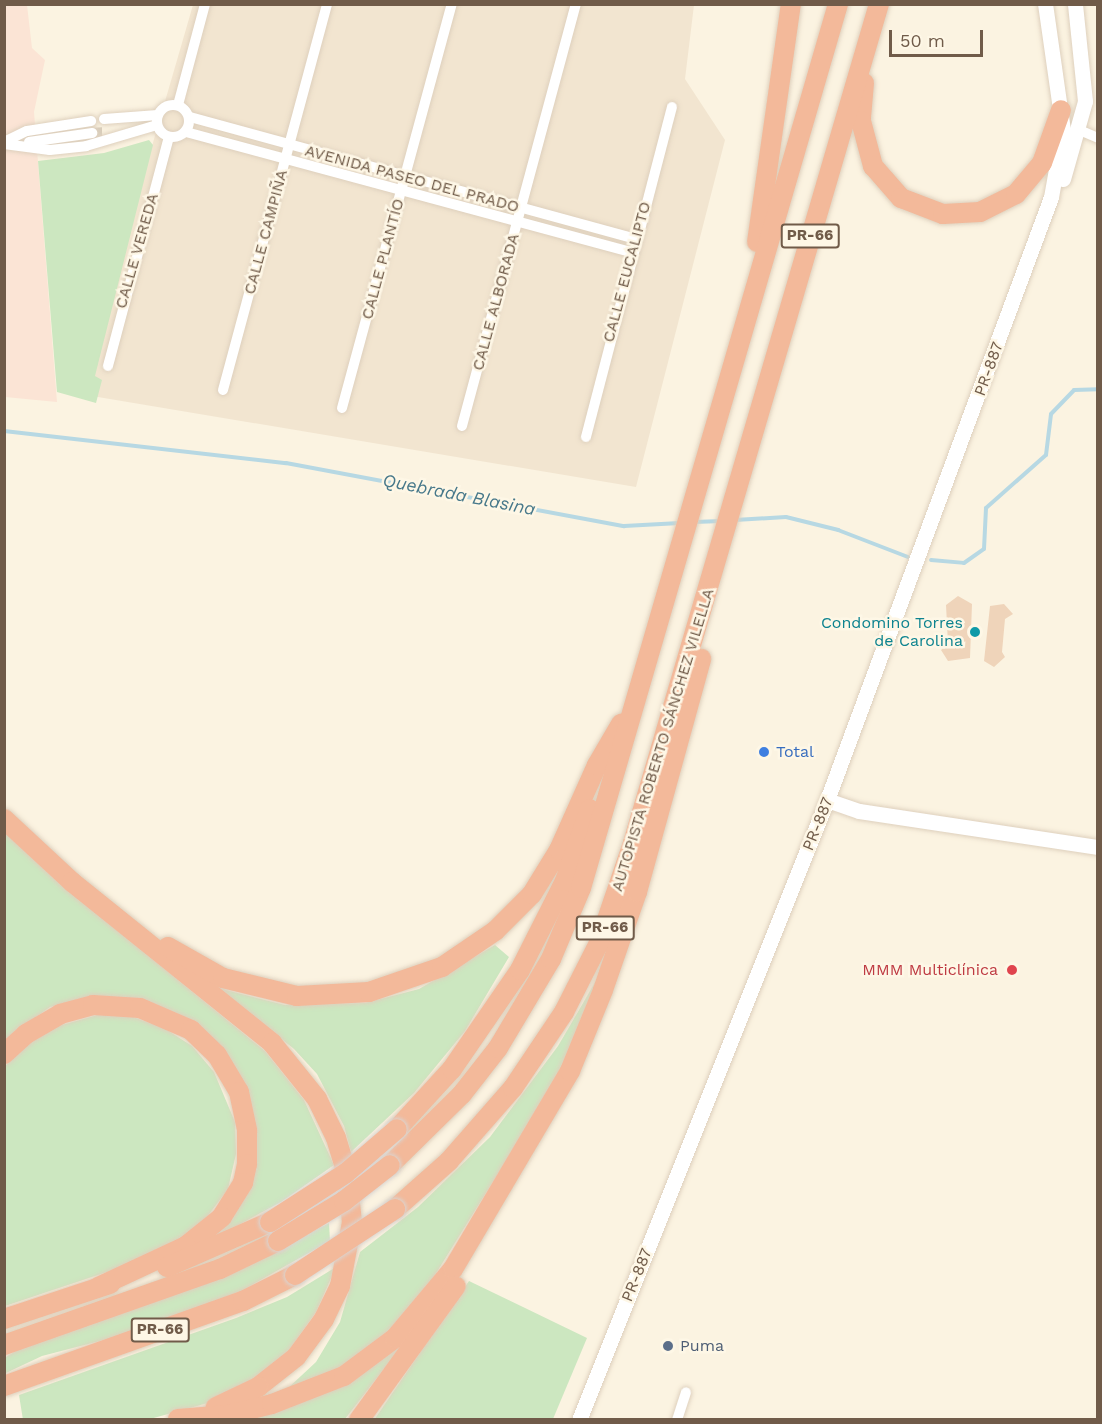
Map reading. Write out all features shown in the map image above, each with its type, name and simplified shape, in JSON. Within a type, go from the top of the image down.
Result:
[{"type":"highway","points":[[743,338],[791,4]]},
{"type":"highway","name":"PR-66","points":[[11,1342],[220,1269],[278,1241],[344,1201],[390,1165],[462,1094],[512,1027],[551,959],[581,888],[634,701],[743,338],[838,4]]},
{"type":"highway","name":"AUTOPISTA ROBERTO SÁNCHEZ VILELLA","points":[[13,1382],[243,1301],[295,1275],[395,1209],[449,1161],[507,1097],[543,1047],[583,978],[633,843],[879,4]]},
{"type":"highway","points":[[866,50],[861,115],[867,151],[890,189],[929,212],[980,212],[1016,194],[1042,163],[1061,110]]},
{"type":"highway","points":[[359,1419],[505,1211],[548,1130],[637,892],[709,628],[708,589]]},
{"type":"highway","points":[[111,915],[223,978],[269,992],[343,995],[415,979],[495,931],[532,894],[559,850],[597,765],[634,701]]},
{"type":"highway","points":[[11,1317],[194,1257],[270,1222],[346,1173],[397,1129],[452,1069],[520,970],[565,881],[634,701]]},
{"type":"highway","points":[[4,819],[111,915],[287,1058],[317,1099],[346,1174],[352,1222],[347,1262],[337,1294],[312,1338],[258,1387],[177,1419]]},
{"type":"highway","points":[[4,1054],[26,1034],[60,1014],[93,1005],[140,1008],[191,1030],[217,1055],[239,1092],[247,1131],[247,1164],[243,1183],[222,1217],[186,1246],[98,1287]]},
{"type":"highway","points":[[177,1419],[228,1415],[300,1396],[344,1376],[381,1351],[453,1269],[570,1071]]},
{"type":"street","points":[[178,105],[205,4]]},
{"type":"street","name":"CALLE CAMPIÑA","points":[[223,390],[327,4]]},
{"type":"street","name":"CALLE PLANTÍO","points":[[342,408],[452,4]]},
{"type":"street","name":"CALLE ALBORADA","points":[[462,426],[576,4]]},
{"type":"street","name":"PR-887","points":[[1042,222],[1063,130],[1045,4]]},
{"type":"street","name":"PR-887","points":[[579,1419],[827,800],[1042,222],[1061,186],[1085,101],[1079,27],[1074,4]]},
{"type":"street","points":[[1079,27],[1086,4]]},
{"type":"street","points":[[158,120],[169,137],[186,132],[190,117],[178,105]]},
{"type":"street","points":[[4,143],[50,150],[120,136],[158,120],[164,107],[178,105]]},
{"type":"street","name":"CALLE EUCALIPTO","points":[[586,437],[631,252],[672,107]]},
{"type":"street","name":"AVENIDA PASEO DEL PRADO","points":[[190,117],[289,146],[636,239]]},
{"type":"street","points":[[104,119],[158,120]]},
{"type":"street","points":[[4,143],[27,131],[91,121]]},
{"type":"street","points":[[1077,129],[1098,138]]},
{"type":"street","points":[[105,132],[120,136]]},
{"type":"street","name":"AVENIDA PASEO DEL PRADO","points":[[186,132],[631,252]]},
{"type":"street","points":[[4,143],[92,133]]},
{"type":"street","name":"CALLE VEREDA","points":[[108,366],[169,137]]},
{"type":"street","points":[[827,800],[859,811],[1098,847]]},
{"type":"street","points":[[677,1419],[686,1392]]},
{"type":"shaded area","points":[[5,5],[27,5],[32,48],[45,60],[34,112],[57,402],[5,397]]},
{"type":"shaded area","points":[[193,5],[694,5],[685,79],[725,140],[636,487],[80,394]]},
{"type":"green space","points":[[149,140],[153,145],[95,376],[102,380],[96,403],[57,392],[38,161],[104,153]]},
{"type":"green space","points":[[4,831],[54,879],[265,1051],[304,1100],[334,1165],[281,1202],[220,1235],[250,1185],[255,1129],[190,1022],[156,1004],[92,997],[50,1007],[5,1039]]},
{"type":"green space","points":[[495,945],[509,957],[465,1031],[414,1093],[351,1152],[344,1126],[317,1074],[294,1049],[218,988],[285,1005],[365,1003],[419,989]]},
{"type":"green space","points":[[597,979],[558,1077],[417,1304],[367,1351],[321,1378],[287,1389],[316,1362],[340,1322],[360,1252],[418,1207],[490,1137],[558,1046]]},
{"type":"green space","points":[[101,1014],[130,1016],[164,1028],[192,1046],[214,1072],[235,1122],[236,1154],[228,1189],[195,1233],[125,1266],[5,1306],[5,1066],[44,1030]]},
{"type":"green space","points":[[329,1223],[330,1241],[234,1295],[119,1336],[42,1356],[6,1373],[4,1358],[16,1351],[229,1274]]},
{"type":"green space","points":[[336,1267],[316,1312],[289,1350],[256,1380],[215,1401],[150,1419],[23,1420],[19,1395],[236,1318],[287,1297]]},
{"type":"green space","points":[[469,1281],[587,1338],[553,1419],[374,1420]]},
{"type":"green space","points":[[408,1338],[345,1419],[249,1419],[342,1387]]},
{"type":"building","points":[[958,596],[972,604],[970,658],[948,661],[941,650],[948,644],[946,605]]},
{"type":"building","points":[[1004,604],[1013,614],[1005,619],[1002,652],[1005,657],[994,667],[984,661],[990,606]]},
{"type":"waterway","name":"Quebrada Blasina","points":[[931,560],[964,563],[984,549],[986,508],[1046,455],[1051,414],[1074,390],[1098,389]]},
{"type":"waterway","name":"Quebrada Blasina","points":[[4,431],[286,463],[624,526],[680,523]]},
{"type":"waterway","name":"Quebrada Blasina","points":[[735,520],[786,517],[838,530],[908,557]]},
{"type":"waterway","name":"Quebrada Blasina","points":[[694,522],[722,521]]},
{"type":"tunnel","points":[[92,133],[105,132]]},
{"type":"place","name":"Condomino Torres de Carolina","points":[[975,632]]},
{"type":"place","name":"Total","points":[[764,752]]},
{"type":"place","name":"MMM Multiclínica","points":[[1012,970]]},
{"type":"place","name":"Puma","points":[[668,1346]]}]
